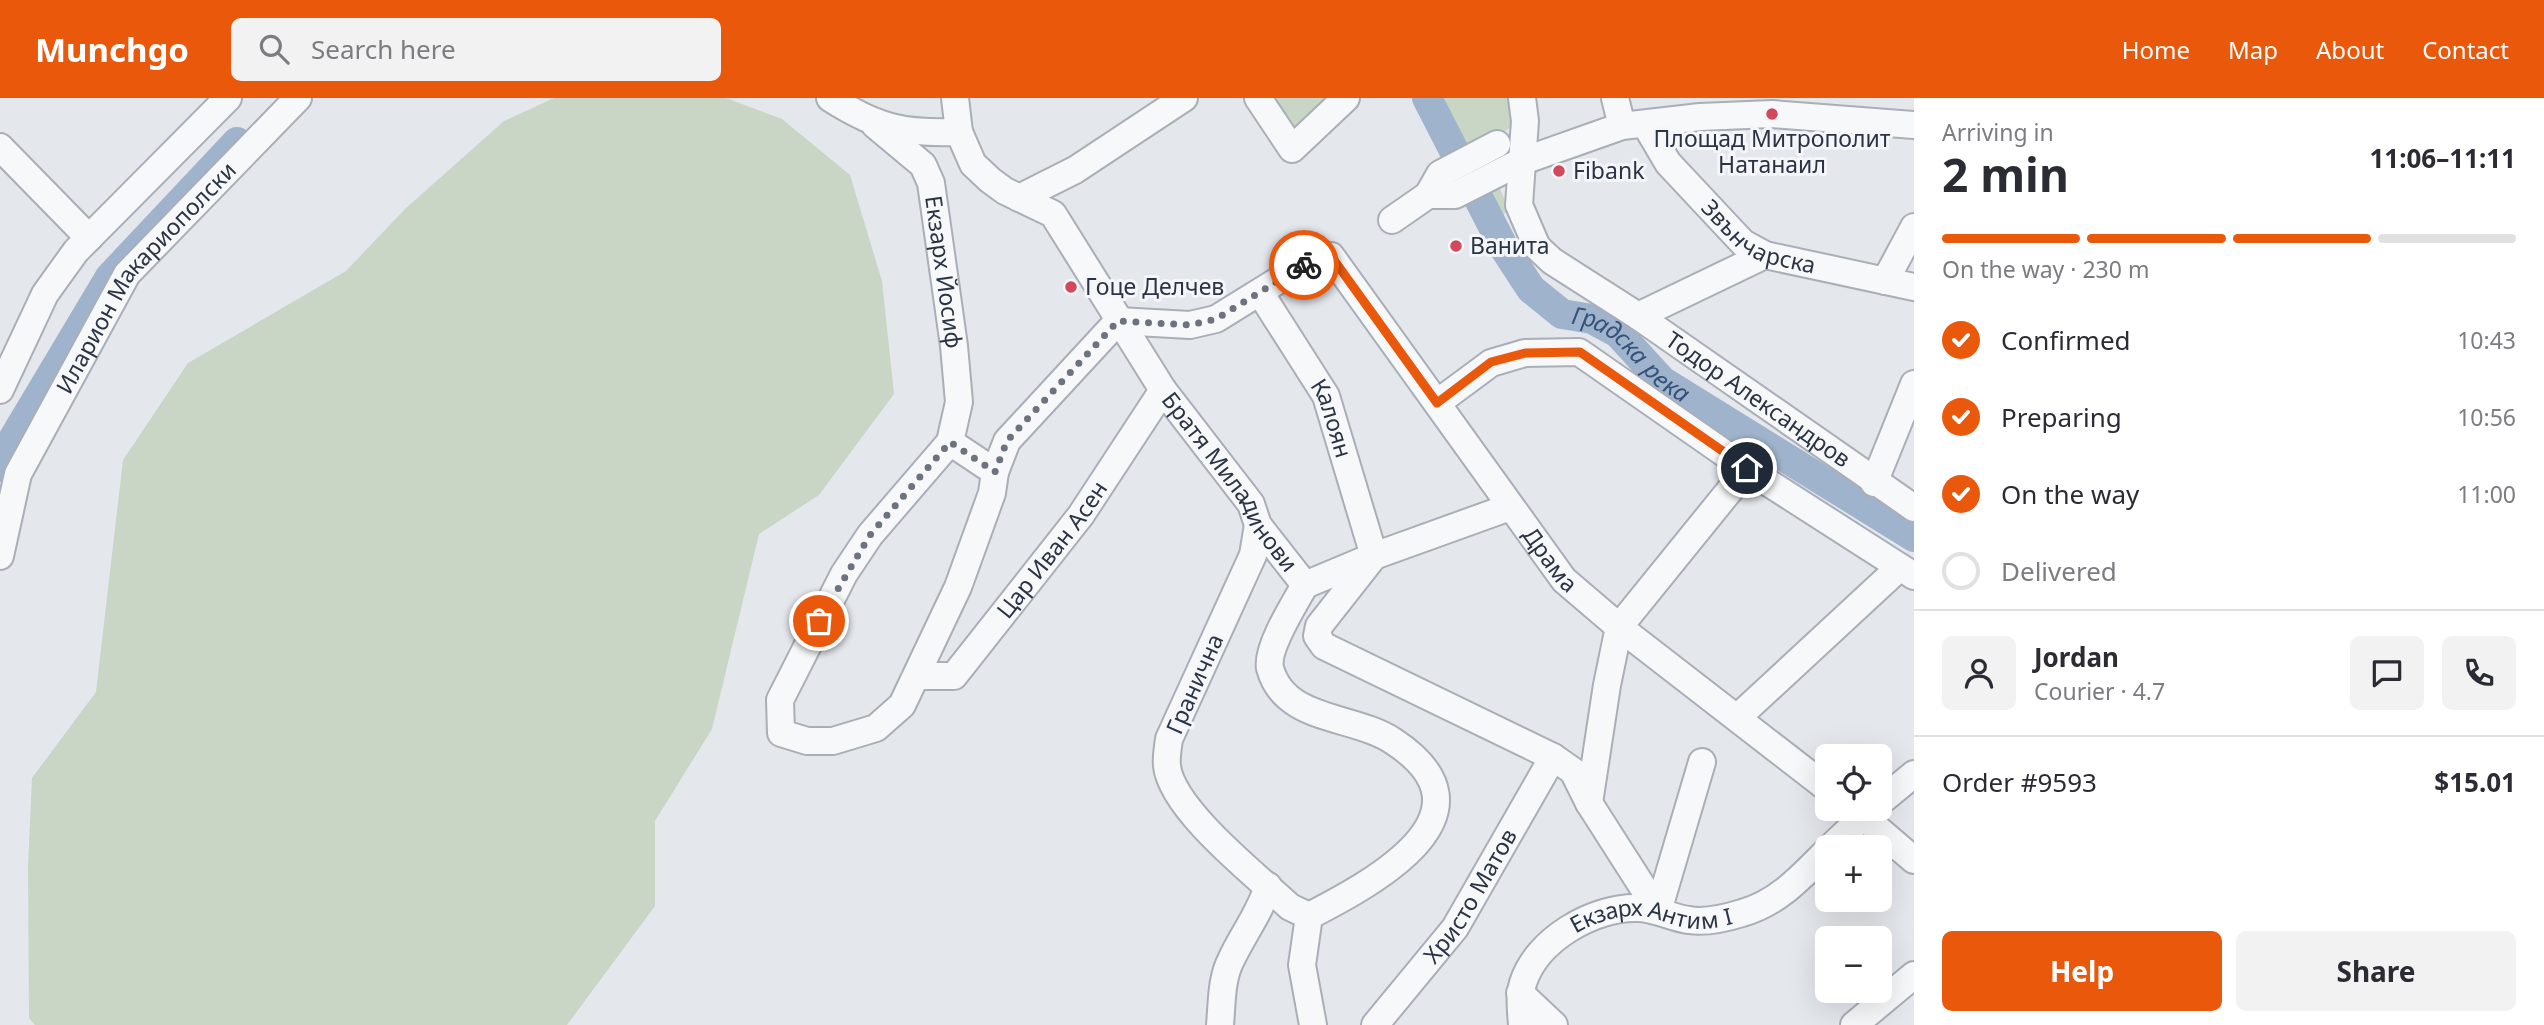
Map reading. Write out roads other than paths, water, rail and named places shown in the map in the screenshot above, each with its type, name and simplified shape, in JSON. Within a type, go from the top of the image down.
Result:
[{"type":"street","points":[[1,384],[45,294],[89,238],[228,98]]},
{"type":"street","name":"Иларион Макариополски","points":[[0,556],[18,474],[127,274],[298,98]]},
{"type":"street","points":[[830,98],[873,124],[925,132],[959,132],[955,98]]},
{"type":"street","points":[[1018,198],[1075,170],[1184,98]]},
{"type":"street","points":[[1258,98],[1292,149],[1346,98]]},
{"type":"street","name":"Тодор Александров","points":[[1522,98],[1525,121],[1518,205],[1537,247],[1552,261],[1638,316],[1874,483],[1914,508]]},
{"type":"street","name":"Звънчарска","points":[[1615,98],[1634,125],[1743,243],[1765,255],[1914,287]]},
{"type":"street","points":[[1772,114],[1793,98]]},
{"type":"street","points":[[1392,220],[1492,157],[1520,162],[1634,125],[1697,108],[1856,123],[1914,125]]},
{"type":"street","name":"Екзарх Йосиф","points":[[873,124],[923,165],[931,183],[954,346],[959,402],[950,442],[870,535],[844,574],[780,700],[781,733],[807,741],[833,741],[876,728],[902,705],[918,676]]},
{"type":"street","name":"Братя Миладинови","points":[[959,132],[973,164],[990,180],[1018,198],[1053,214],[1163,390],[1251,504],[1258,525],[1305,585],[1374,556]]},
{"type":"street","points":[[0,147],[89,238]]},
{"type":"street","points":[[1885,281],[1914,227]]},
{"type":"street","points":[[1638,316],[1765,255]]},
{"type":"street","name":"Драма","points":[[1261,294],[1316,257],[1331,256],[1564,580],[1619,627],[1815,778]]},
{"type":"street","points":[[918,676],[958,587],[992,493],[995,472],[1007,441],[1118,321],[1190,325],[1216,319],[1261,294]]},
{"type":"street","name":"Калоян","points":[[1261,294],[1325,396],[1374,556]]},
{"type":"street","points":[[1437,403],[1491,362],[1525,353],[1580,352],[1747,468],[1907,572],[1738,717]]},
{"type":"street","points":[[1874,483],[1914,384]]},
{"type":"street","name":"Цар Иван Асен","points":[[918,676],[954,676],[1081,515],[1163,390]]},
{"type":"street","points":[[950,442],[995,472]]},
{"type":"street","points":[[1589,803],[1619,627],[1747,468]]},
{"type":"street","points":[[1510,507],[1374,556],[1320,626],[1317,636],[1324,646],[1553,757],[1573,771],[1589,803],[1658,911]]},
{"type":"street","name":"Гранична","points":[[1258,525],[1253,555],[1169,739],[1167,767],[1181,799],[1197,820],[1290,907],[1309,916]]},
{"type":"street","points":[[1305,585],[1275,642],[1269,665],[1280,691],[1307,710],[1368,729],[1393,741],[1421,765],[1433,787],[1438,811],[1423,838],[1409,853],[1336,902],[1309,916],[1302,965],[1313,1025]]},
{"type":"street","name":"Христо Матов","points":[[1376,1025],[1455,928],[1553,757]]},
{"type":"street","points":[[1658,911],[1702,762]]},
{"type":"street","points":[[1892,790],[1914,774]]},
{"type":"street","points":[[1842,835],[1856,821]]},
{"type":"street","points":[[1878,821],[1914,860]]},
{"type":"street","name":"Екзарх Антим I","points":[[1522,1025],[1520,993],[1524,980],[1543,949],[1580,923],[1624,908],[1658,911],[1690,920],[1743,913],[1773,901],[1815,862]]},
{"type":"street","points":[[1220,1025],[1224,977],[1263,902],[1268,886]]},
{"type":"street","points":[[1854,1025],[1914,975]]},
{"type":"street","points":[[1520,993],[1553,1025]]},
{"type":"waterway","name":"Градска река","points":[[1427,98],[1503,246],[1531,289],[1562,314],[1592,319],[1618,333],[1662,381],[1914,537]]},
{"type":"waterway","points":[[0,467],[3,456],[110,277],[237,142]]},
{"type":"place","name":"Площад Митрополит Натанаил","points":[[1772,114]]},
{"type":"place","name":"Fibank","points":[[1559,171]]},
{"type":"place","name":"Ванита","points":[[1456,246]]},
{"type":"place","name":"Гоце Делчев","points":[[1071,287]]}]
